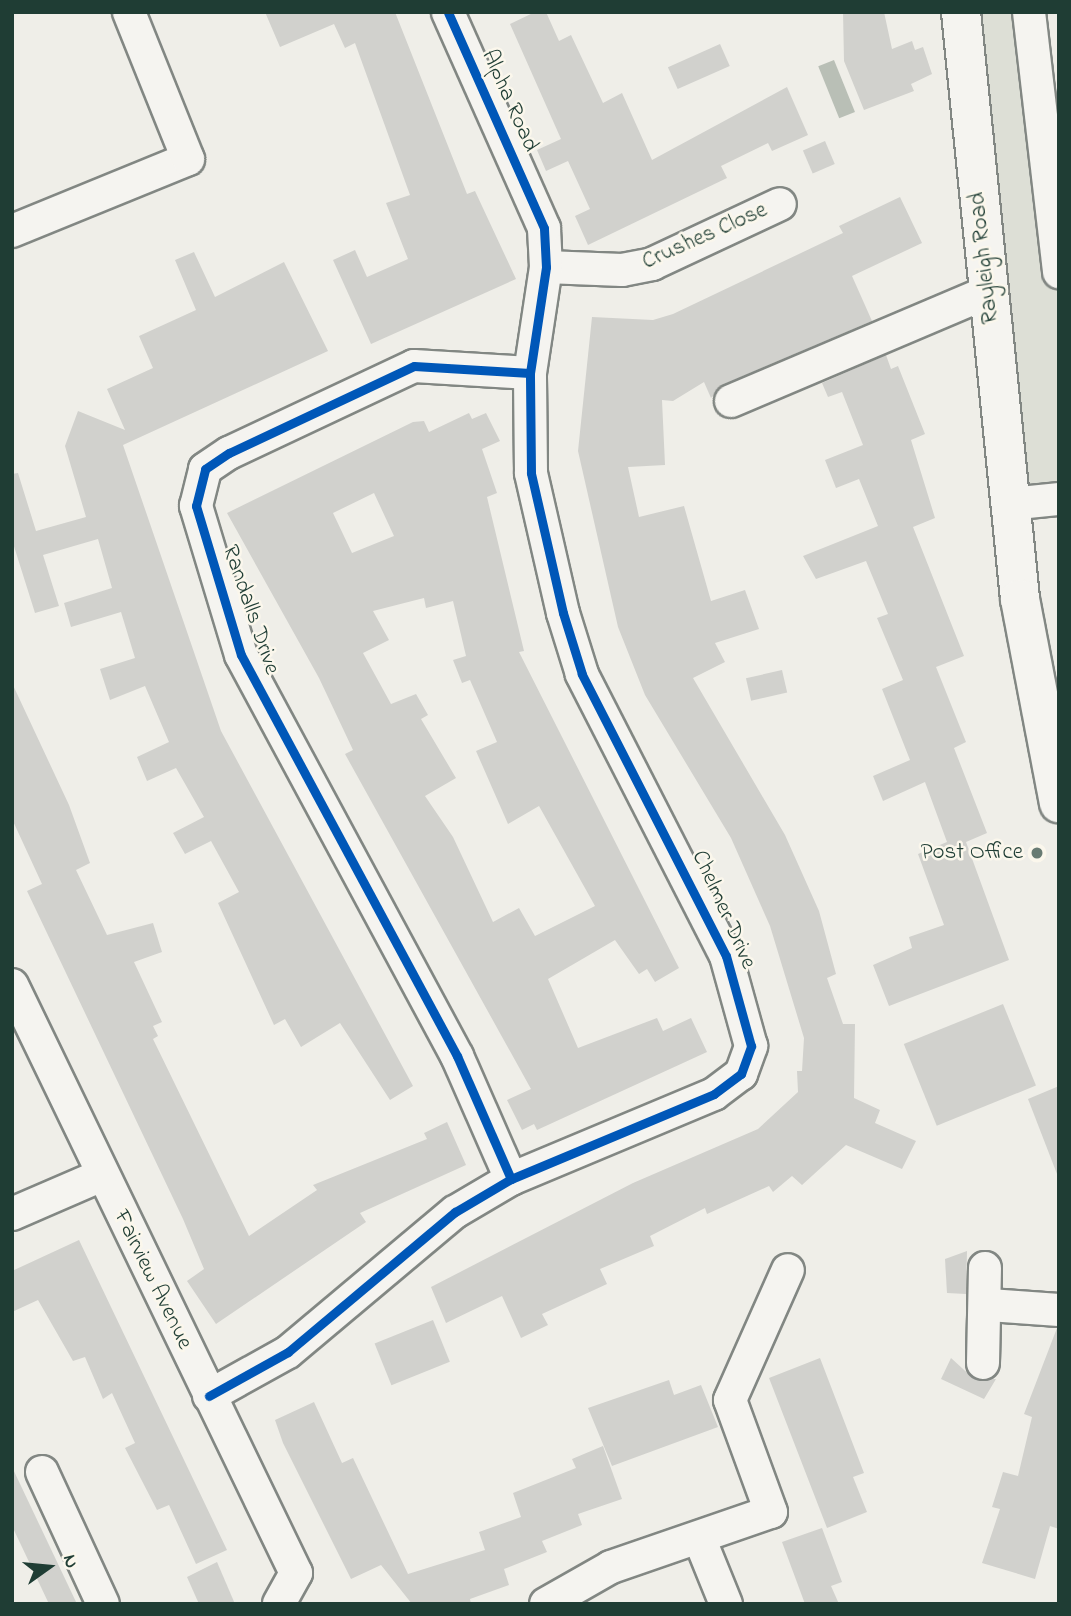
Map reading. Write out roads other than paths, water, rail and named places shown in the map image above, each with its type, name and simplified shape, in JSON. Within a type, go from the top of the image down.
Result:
[{"type":"main road","name":"Rayleigh Road","points":[[961,12],[1009,504],[1036,709],[1059,803]]},
{"type":"street","points":[[12,231],[188,159],[129,12]]},
{"type":"street","name":"Alpha Road","points":[[449,12],[534,206]]},
{"type":"street","points":[[1029,12],[1059,272]]},
{"type":"street","name":"Crushes Close","points":[[546,267],[622,270],[652,264],[779,204]]},
{"type":"street","name":"Chelmer Drive","points":[[209,1396],[288,1352],[417,1241],[511,1179],[714,1094],[741,1074],[751,1046],[720,943],[582,674],[531,474],[530,373],[546,267],[534,206]]},
{"type":"street","points":[[731,401],[988,292]]},
{"type":"street","name":"Randalls Drive","points":[[511,1179],[457,1056],[246,667],[197,506],[205,469],[229,453],[414,366],[530,373]]},
{"type":"street","points":[[1009,504],[1059,499]]},
{"type":"street","name":"Fairview Avenue","points":[[12,985],[100,1176],[296,1573],[279,1604]]},
{"type":"street","points":[[12,1213],[100,1176]]},
{"type":"street","points":[[982,1363],[989,1304],[985,1268]]},
{"type":"street","points":[[546,1604],[611,1567],[700,1540],[771,1512],[730,1400],[788,1270]]},
{"type":"street","points":[[989,1304],[1059,1310]]},
{"type":"street","points":[[42,1472],[103,1604]]},
{"type":"street","points":[[700,1540],[726,1604]]},
{"type":"place","name":"Post Office","points":[[1037,853]]}]
